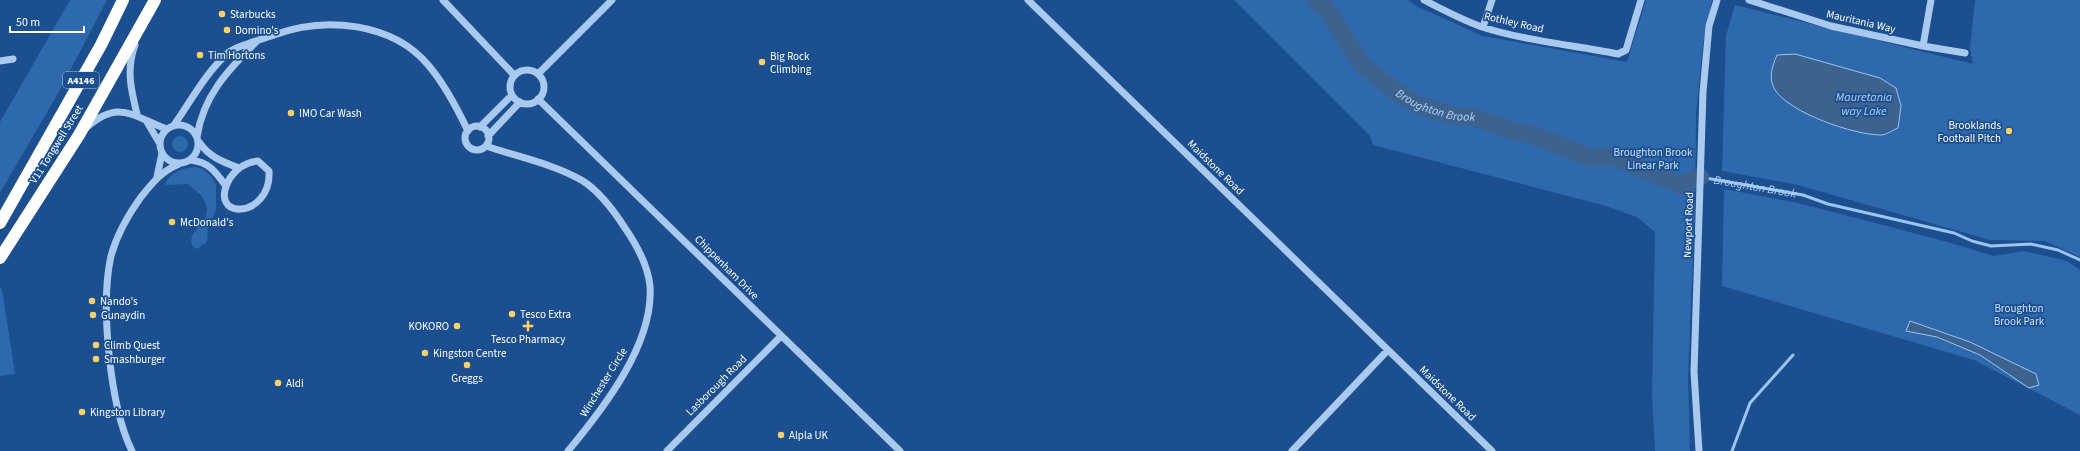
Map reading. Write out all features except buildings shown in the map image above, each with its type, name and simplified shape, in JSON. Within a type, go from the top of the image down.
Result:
[{"type":"highway","name":"V11 Tongwell Street","points":[[0,223],[101,44],[123,0]]},
{"type":"highway","name":"V11 Tongwell Street","points":[[0,258],[79,135],[155,0]]},
{"type":"street","points":[[443,0],[514,76]]},
{"type":"street","points":[[538,74],[612,0]]},
{"type":"street","name":"Maidstone Road","points":[[1028,0],[1492,451]]},
{"type":"street","name":"Rothley Road","points":[[1424,0],[1450,14],[1483,27],[1618,54],[1626,50],[1641,0]]},
{"type":"street","points":[[1483,27],[1492,0]]},
{"type":"street","name":"Newport Road","points":[[1699,451],[1694,372],[1703,85],[1710,26],[1717,0]]},
{"type":"street","name":"Mauritania Way","points":[[1749,0],[1831,26],[1923,46],[1965,53]]},
{"type":"street","points":[[1923,46],[1931,0]]},
{"type":"street","points":[[137,114],[129,80],[130,64],[132,52],[148,13]]},
{"type":"street","points":[[160,144],[163,133],[170,127],[218,63],[230,51],[286,30],[316,24],[347,26],[380,33],[404,46],[429,65],[448,93],[468,131],[466,140],[469,146],[478,150],[486,146],[488,136],[520,102]]},
{"type":"street","points":[[157,177],[190,160],[197,152],[199,125],[207,100],[228,70],[256,42]]},
{"type":"street","points":[[0,61],[13,59]]},
{"type":"street","points":[[524,70],[529,70],[538,74],[544,85],[538,99],[530,104],[520,102],[512,95],[510,87],[514,76],[524,70]]},
{"type":"street","points":[[480,127],[512,95]]},
{"type":"street","name":"Chippenham Drive","points":[[538,99],[900,451]]},
{"type":"street","points":[[79,135],[105,114],[116,112],[137,114],[147,122],[160,144],[162,154],[157,177],[122,225],[112,256],[106,287],[112,385],[132,451]]},
{"type":"street","points":[[147,122],[170,127],[185,125],[190,128],[204,150],[216,159],[240,168]]},
{"type":"street","points":[[468,131],[474,127],[480,127],[485,130],[488,136]]},
{"type":"street","name":"Winchester Circle","points":[[486,146],[562,172],[583,182],[600,195],[632,238],[646,271],[650,286],[648,319],[636,349],[605,402],[568,451]]},
{"type":"street","points":[[162,154],[169,161],[180,164]]},
{"type":"street","points":[[190,160],[202,162],[210,167],[226,186]]},
{"type":"street","points":[[258,161],[270,171],[267,188],[261,198],[253,206],[239,210],[231,208],[227,203],[224,194],[226,186],[240,168],[250,162],[258,161]]},
{"type":"street","name":"Lasborough Road","points":[[667,451],[781,336]]},
{"type":"street","points":[[1292,451],[1388,350]]},
{"type":"green space","points":[[70,0],[107,0],[60,90],[0,193],[0,122]]},
{"type":"green space","name":"Broughton Brook Linear Park","points":[[1234,0],[1408,0],[1416,6],[1483,36],[1627,62],[1646,0],[1712,0],[1703,44],[1696,114],[1695,207],[1688,376],[1690,451],[1655,451],[1652,396],[1655,232],[1637,217],[1606,206],[1373,145],[1370,136]]},
{"type":"green space","points":[[1975,0],[2080,0],[2080,257],[2045,241],[1990,240],[1798,185],[1722,171],[1726,35],[1735,5],[1973,64],[1970,48]]},
{"type":"green space","points":[[177,136],[183,136],[188,141],[186,150],[183,152],[177,152],[172,147],[172,141]]},
{"type":"green space","points":[[195,167],[203,169],[211,176],[216,185],[216,210],[208,228],[207,242],[197,249],[192,246],[191,240],[204,220],[206,214],[207,208],[203,198],[188,184],[165,185],[173,174],[186,168]]},
{"type":"green space","name":"Broughton Brook Park","points":[[1724,189],[1798,203],[1944,241],[1994,256],[2024,251],[2067,261],[2080,270],[2080,415],[1974,360],[1722,286]]},
{"type":"green space","points":[[0,287],[2,289],[15,374],[0,376]]},
{"type":"water","name":"Mauretania way Lake","points":[[1795,54],[1880,78],[1896,88],[1901,106],[1898,128],[1881,135],[1869,134],[1840,127],[1794,107],[1783,99],[1775,90],[1771,77],[1772,68],[1777,55]]},
{"type":"water","points":[[1910,321],[1970,342],[2036,374],[2039,385],[2029,388],[1980,355],[1937,337],[1906,331]]},
{"type":"waterway","name":"Broughton Brook","points":[[1315,0],[1326,8],[1362,65],[1394,90],[1420,106],[1454,116],[1473,117],[1510,130],[1532,135],[1589,157],[1614,157],[1680,185],[1700,177]]},
{"type":"waterway","name":"Broughton Brook","points":[[1700,177],[1803,195],[1828,204],[1954,233],[1972,241],[1991,246],[2031,244],[2058,250],[2080,260]]},
{"type":"waterway","points":[[1732,451],[1750,403],[1793,355]]},
{"type":"place","name":"Starbucks","points":[[222,14]]},
{"type":"place","name":"Domino's","points":[[227,30]]},
{"type":"place","name":"Tim Hortons","points":[[200,55]]},
{"type":"place","name":"Big Rock Climbing","points":[[762,62]]},
{"type":"place","name":"IMO Car Wash","points":[[291,113]]},
{"type":"place","name":"Brooklands Football Pitch","points":[[2009,131]]},
{"type":"place","name":"McDonald's","points":[[172,222]]},
{"type":"place","name":"Nando's","points":[[92,301]]},
{"type":"place","name":"Tesco Extra","points":[[512,314]]},
{"type":"place","name":"Gunaydin","points":[[93,315]]},
{"type":"place","name":"KOKORO","points":[[457,326]]},
{"type":"place","name":"Tesco Pharmacy","points":[[528,326]]},
{"type":"place","name":"Climb Quest","points":[[96,345]]},
{"type":"place","name":"Kingston Centre","points":[[425,353]]},
{"type":"place","name":"Smashburger","points":[[96,359]]},
{"type":"place","name":"Greggs","points":[[467,365]]},
{"type":"place","name":"Aldi","points":[[278,383]]},
{"type":"place","name":"Kingston Library","points":[[82,412]]},
{"type":"place","name":"Alpla UK","points":[[781,435]]}]
